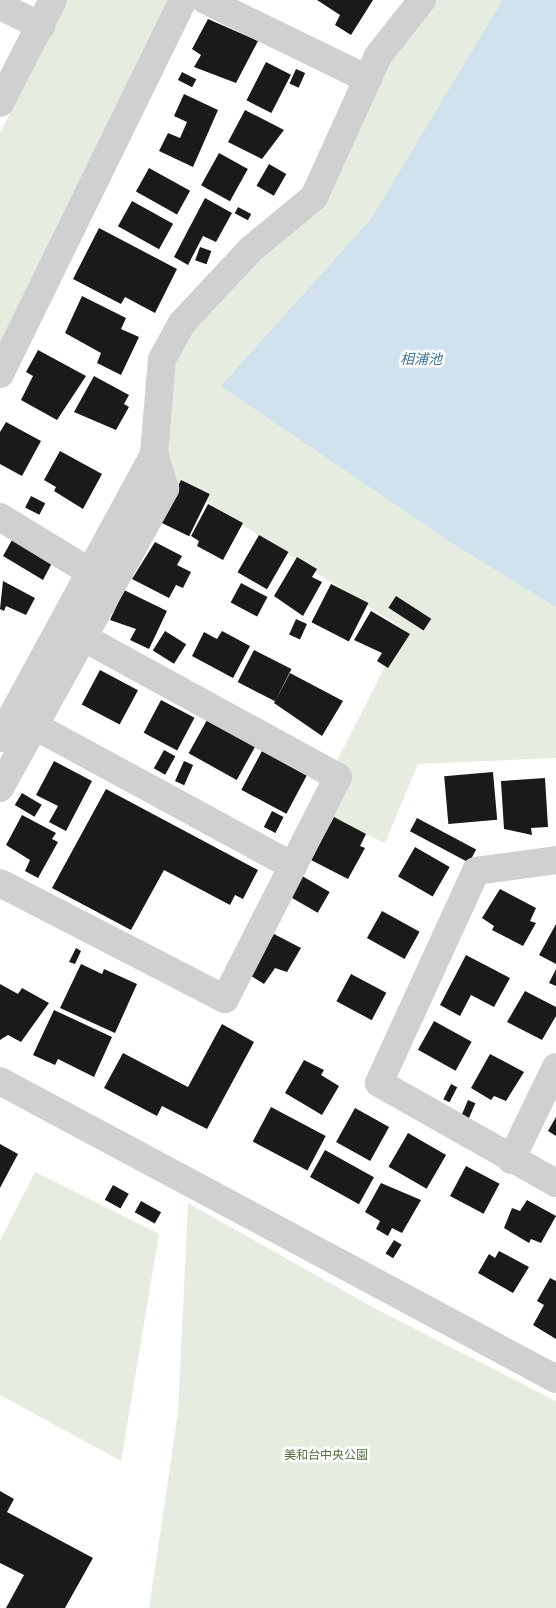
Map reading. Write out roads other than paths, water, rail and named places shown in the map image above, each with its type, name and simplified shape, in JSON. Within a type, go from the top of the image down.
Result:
[{"type":"street","points":[[0,103],[53,0]]},
{"type":"street","points":[[0,374],[183,0]]},
{"type":"street","points":[[205,0],[368,79]]},
{"type":"street","points":[[0,788],[33,725],[165,489],[154,454],[162,359],[182,323],[250,250],[314,197],[378,56],[422,0]]},
{"type":"street","points":[[0,6],[41,26]]},
{"type":"street","points":[[0,738],[154,454]]},
{"type":"street","points":[[0,516],[90,572]]},
{"type":"street","points":[[0,883],[225,998],[338,777],[82,637]]},
{"type":"street","points":[[33,725],[293,866]]},
{"type":"street","points":[[556,860],[476,871],[379,1083],[511,1160],[556,1183]]},
{"type":"street","points":[[511,1160],[556,1067]]},
{"type":"street","points":[[0,1081],[556,1379]]},
{"type":"water","name":"相浦池","points":[[503,0],[556,0],[556,607],[455,545],[221,386],[371,219]]},
{"type":"park label","name":"美和台中央公園","points":[[326,1456]]}]
